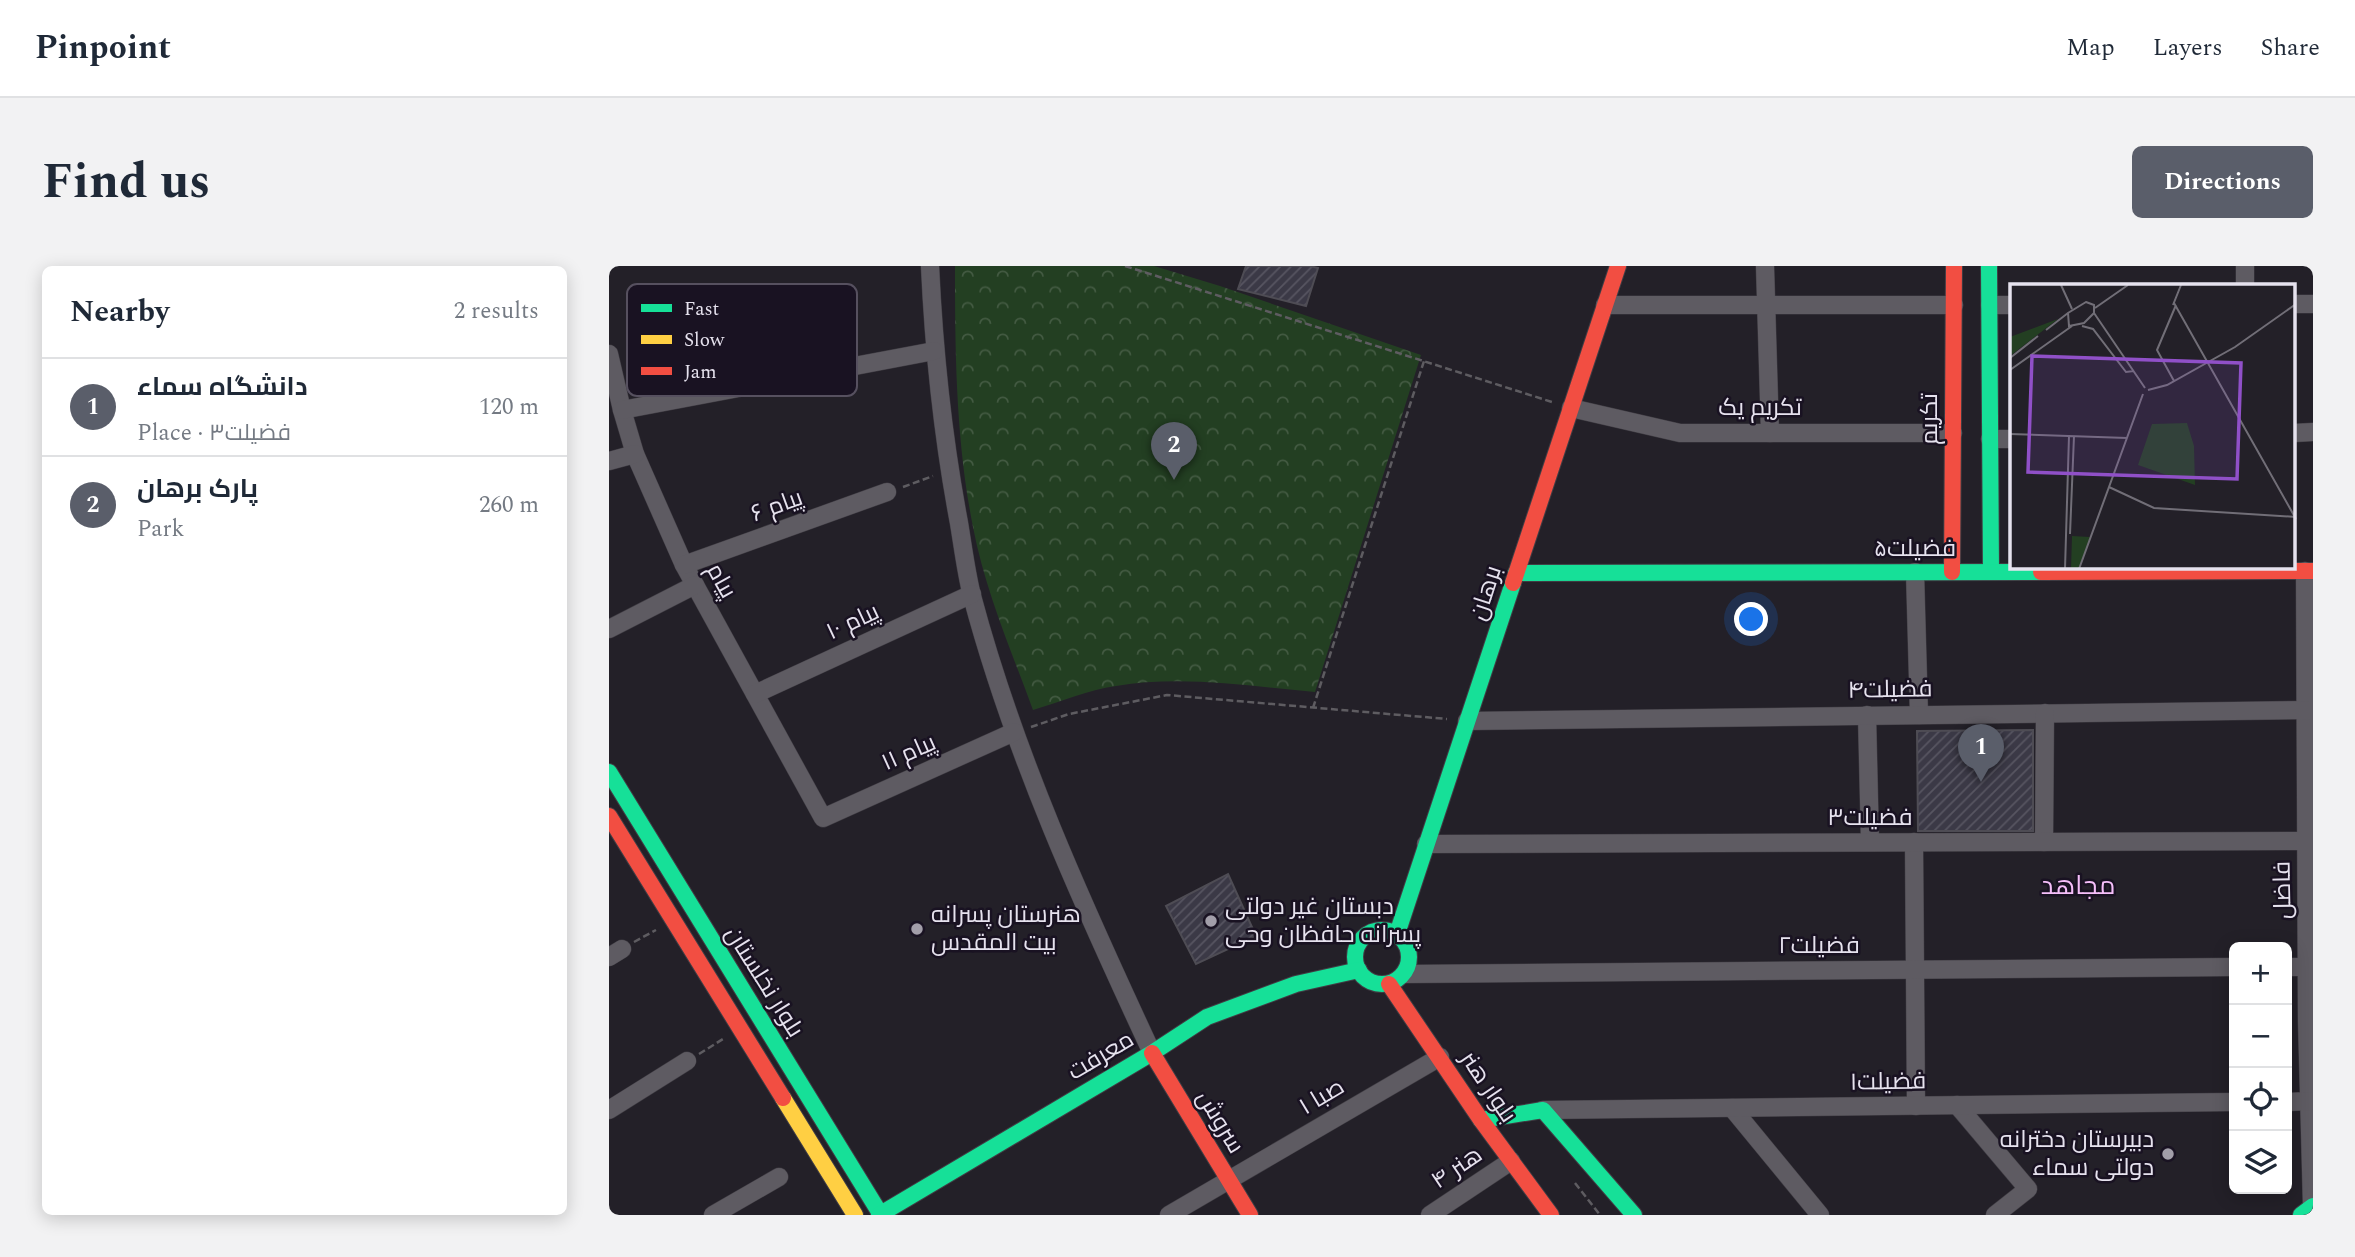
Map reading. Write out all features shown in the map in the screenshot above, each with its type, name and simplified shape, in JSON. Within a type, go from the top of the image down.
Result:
[{"type":"street","points":[[930,266],[934,351],[949,470],[972,594],[1014,732],[1110,962],[1152,1053]]},
{"type":"street","name":"برهان","points":[[1397,934],[1618,266]]},
{"type":"street","points":[[1765,266],[1770,433]]},
{"type":"street","name":"تکریم","points":[[1954,266],[1972,305],[1990,439],[1991,572]]},
{"type":"street","name":"تکریم","points":[[1952,572],[1953,433],[1972,305],[1989,266]]},
{"type":"street","points":[[2245,266],[2245,284]]},
{"type":"street","points":[[2295,304],[2313,304]]},
{"type":"street","points":[[1605,305],[2010,305]]},
{"type":"street","points":[[857,366],[934,351]]},
{"type":"street","name":"پیام","points":[[609,354],[635,454],[684,565],[823,818]]},
{"type":"street","points":[[622,410],[696,396]]},
{"type":"street","name":"تکریم یک","points":[[1571,408],[1680,433],[1953,433]]},
{"type":"street","points":[[2295,433],[2313,432]]},
{"type":"street","points":[[1990,439],[2010,439]]},
{"type":"street","points":[[609,461],[635,454]]},
{"type":"street","name":"پیام ۶","points":[[684,565],[887,492]]},
{"type":"street","name":"فضیلت۵","points":[[1516,573],[2309,571]]},
{"type":"street","name":"فاضل","points":[[2309,571],[2309,1209]]},
{"type":"street","points":[[1915,572],[1919,715]]},
{"type":"street","points":[[609,629],[695,585]]},
{"type":"street","name":"پیام ۱۰","points":[[755,694],[972,594]]},
{"type":"street","name":"فضیلت۴","points":[[1467,721],[2310,710]]},
{"type":"street","points":[[2044,842],[2045,713]]},
{"type":"street","points":[[1867,715],[1870,842]]},
{"type":"street","name":"پیام ۱۱","points":[[823,818],[1014,732]]},
{"type":"street","name":"بلوار نخلستان","points":[[609,772],[880,1215]]},
{"type":"street","name":"بلوار نخلستان","points":[[609,816],[855,1215]]},
{"type":"street","name":"فضیلت۳","points":[[1426,844],[2309,841]]},
{"type":"street","points":[[1914,842],[1916,1106]]},
{"type":"street","points":[[1380,930],[1397,934],[1404,940],[1410,957],[1396,979],[1374,984],[1363,977],[1355,962],[1355,953],[1363,937],[1380,930]]},
{"type":"street","name":"فضیلت۲","points":[[1396,979],[2229,967]]},
{"type":"street","points":[[2292,967],[2310,967]]},
{"type":"street","name":"معرفت","points":[[880,1215],[1152,1053],[1206,1017],[1296,984],[1359,970]]},
{"type":"street","name":"بلوار هنر","points":[[1396,979],[1440,1057],[1481,1120],[1552,1215]]},
{"type":"street","name":"سروش","points":[[1152,1053],[1249,1215]]},
{"type":"street","name":"صبا ۱","points":[[1169,1215],[1440,1057]]},
{"type":"street","points":[[609,1110],[687,1061]]},
{"type":"street","points":[[2292,1102],[2310,1101]]},
{"type":"street","name":"فضیلت۱","points":[[1543,1110],[2229,1102]]},
{"type":"street","points":[[1957,1105],[2028,1189],[1996,1215]]},
{"type":"street","points":[[1731,1108],[1819,1215]]},
{"type":"street","points":[[1481,1120],[1543,1110]]},
{"type":"street","name":"بلوار هنر","points":[[1543,1110],[1634,1215]]},
{"type":"street","name":"هنر ۴","points":[[1430,1215],[1511,1161]]},
{"type":"street","points":[[713,1215],[779,1177]]},
{"type":"path","points":[[1125,266],[1571,408]]},
{"type":"path","points":[[1313,708],[1424,361]]},
{"type":"path","points":[[887,492],[949,470]]},
{"type":"path","points":[[1014,732],[1069,714],[1167,695],[1467,721]]},
{"type":"path","points":[[616,953],[674,921]]},
{"type":"path","points":[[687,1061],[740,1029]]},
{"type":"path","points":[[1575,1183],[1600,1215]]},
{"type":"green space","points":[[955,266],[1154,266],[1421,355],[1315,692],[1165,681],[1095,690],[1033,710],[991,597],[967,495],[956,365]]},
{"type":"building","points":[[1246,266],[1318,268],[1306,306],[1238,289]]},
{"type":"building","points":[[2033,730],[2033,831],[1918,831],[1917,731]]},
{"type":"building","name":"دبستان غیر دولتی پسرانه حافظان وحی","points":[[1228,874],[1256,936],[1196,964],[1166,906]]},
{"type":"traffic: fast","points":[[1989,266],[1991,572]]},
{"type":"traffic: fast","points":[[1516,573],[2041,572]]},
{"type":"traffic: fast","points":[[1397,934],[1513,583]]},
{"type":"traffic: fast","points":[[609,772],[881,1215]]},
{"type":"traffic: fast","points":[[1382,930],[1401,938],[1409,957],[1401,976],[1382,984],[1363,976],[1355,957],[1363,938],[1382,930]]},
{"type":"traffic: fast","points":[[879,1215],[1152,1053],[1207,1017],[1296,984],[1359,970]]},
{"type":"traffic: fast","points":[[1481,1120],[1543,1110],[1634,1215]]},
{"type":"traffic: fast","points":[[2301,1215],[2313,1206]]},
{"type":"traffic: slow","points":[[783,1098],[855,1215]]},
{"type":"traffic: jam","points":[[1513,583],[1618,266]]},
{"type":"traffic: jam","points":[[1952,572],[1954,266]]},
{"type":"traffic: jam","points":[[2041,572],[2313,571]]},
{"type":"traffic: jam","points":[[609,816],[783,1098]]},
{"type":"traffic: jam","points":[[1389,984],[1481,1120],[1551,1215]]},
{"type":"traffic: jam","points":[[1152,1053],[1250,1215]]},
{"type":"place","name":"پارک برهان","points":[[1174,480]]},
{"type":"place","name":"دانشگاه سماء","points":[[1981,782]]},
{"type":"place","name":"دبستان غیر دولتی پسرانه حافظان وحی","points":[[1211,921]]},
{"type":"place","name":"هنرستان پسرانه بیت المقدس","points":[[917,929]]},
{"type":"place","name":"دبیرستان دخترانه دولتی سماء","points":[[2168,1154]]},
{"type":"district","name":"مجاهد","points":[[2078,886]]}]
